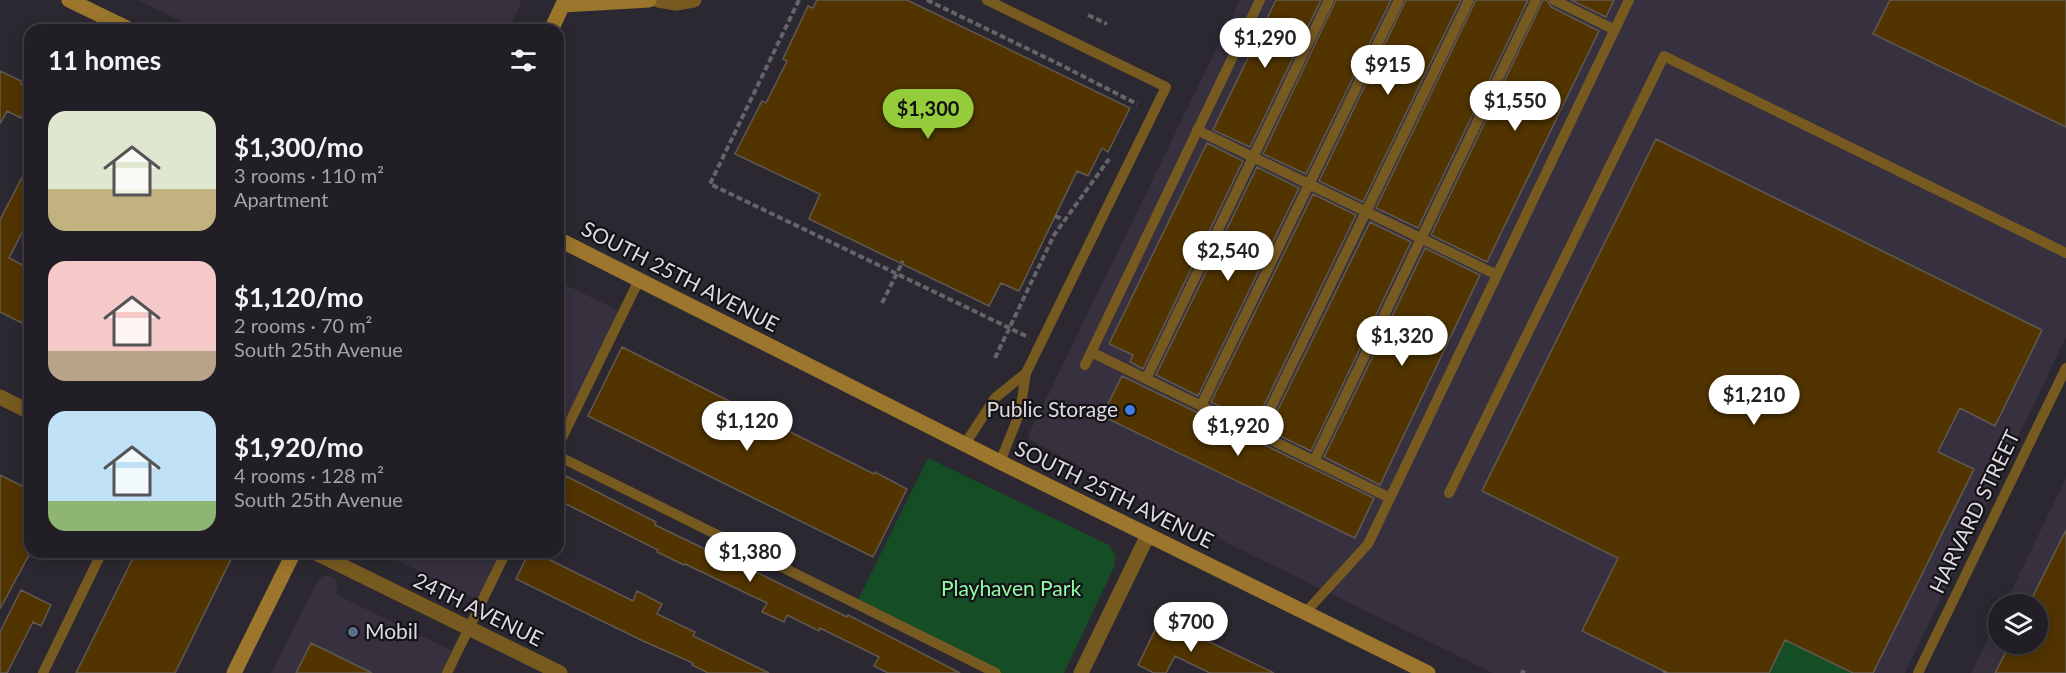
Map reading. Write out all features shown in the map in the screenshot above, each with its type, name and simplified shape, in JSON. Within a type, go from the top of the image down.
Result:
[{"type":"main road","points":[[69,0],[119,24]]},
{"type":"main road","points":[[553,24],[562,2],[649,0]]},
{"type":"main road","name":"SOUTH 25TH AVENUE","points":[[564,242],[1148,536],[1428,673]]},
{"type":"main road","points":[[234,673],[291,558]]},
{"type":"street","points":[[658,0],[676,3],[694,0]]},
{"type":"street","points":[[0,397],[24,409]]},
{"type":"street","points":[[1080,673],[1148,536]]},
{"type":"street","name":"24TH AVENUE","points":[[326,558],[560,673]]},
{"type":"lane","points":[[987,0],[1166,87],[1026,373],[1020,412],[1000,462]]},
{"type":"lane","points":[[1085,365],[1260,0]]},
{"type":"lane","points":[[1146,379],[1329,0]]},
{"type":"lane","points":[[1201,406],[1399,0]]},
{"type":"lane","points":[[1258,434],[1469,0]]},
{"type":"lane","points":[[1314,461],[1536,0]]},
{"type":"lane","points":[[1554,0],[1615,30]]},
{"type":"lane","points":[[1305,613],[1368,544],[1629,0]]},
{"type":"lane","points":[[1449,493],[1664,56],[2066,254]]},
{"type":"lane","points":[[1197,130],[1497,275]]},
{"type":"lane","points":[[564,434],[639,280]]},
{"type":"lane","points":[[1091,352],[1390,498]]},
{"type":"lane","name":"HARVARD STREET","points":[[1918,673],[2066,368]]},
{"type":"lane","points":[[965,444],[995,398],[1026,373]]},
{"type":"lane","points":[[564,459],[996,673]]},
{"type":"lane","points":[[43,673],[99,558]]},
{"type":"lane","points":[[447,673],[503,558]]},
{"type":"path","points":[[800,0],[710,184],[1040,343]]},
{"type":"path","points":[[927,0],[1137,103],[1132,113]]},
{"type":"path","points":[[1088,15],[1107,24]]},
{"type":"path","points":[[995,358],[1054,235],[1112,155]]},
{"type":"path","points":[[1055,216],[1065,220]]},
{"type":"path","points":[[882,303],[903,261]]},
{"type":"shaded area","points":[[137,0],[520,0],[512,24],[187,24]]},
{"type":"shaded area","points":[[1240,0],[2066,0],[2066,337],[1905,673],[1493,673],[1149,505],[1027,438]]},
{"type":"shaded area","points":[[564,284],[623,313],[564,434]]},
{"type":"shaded area","points":[[2066,478],[2066,673],[1971,673],[1988,638],[1988,654],[2048,654],[2048,594],[2010,594]]},
{"type":"shaded area","points":[[392,558],[503,558],[482,602]]},
{"type":"shaded area","name":"Mobil","points":[[325,575],[336,578],[337,595],[457,653],[447,673],[271,673],[319,579]]},
{"type":"green space","name":"Playhaven Park","points":[[928,458],[1109,545],[1116,556],[1114,567],[1064,673],[996,673],[856,604]]},
{"type":"green space","points":[[1785,640],[1853,673],[1769,673]]},
{"type":"building","points":[[817,0],[907,0],[1130,108],[1108,152],[1102,148],[1088,176],[1077,171],[1019,291],[1001,283],[989,306],[809,219],[820,194],[735,154],[762,101],[766,103],[787,61],[783,59],[808,6],[813,8]]},
{"type":"building","points":[[1276,0],[1321,0],[1250,147],[1213,130]]},
{"type":"building","points":[[1336,0],[1391,0],[1306,174],[1263,154]]},
{"type":"building","points":[[1406,0],[1461,0],[1363,202],[1319,181]]},
{"type":"building","points":[[1476,0],[1528,0],[1418,228],[1376,208]]},
{"type":"building","points":[[1543,0],[1547,0],[1551,7],[1599,31],[1487,262],[1431,235]]},
{"type":"building","points":[[1571,0],[1614,0],[1606,17]]},
{"type":"building","points":[[1890,0],[2066,0],[2066,127],[1873,34]]},
{"type":"building","points":[[0,71],[23,82],[21,84],[24,85],[24,112],[21,118],[7,111],[0,124]]},
{"type":"building","points":[[1656,139],[2042,330],[1995,426],[1960,408],[1938,452],[1974,469],[1873,673],[1853,673],[1785,640],[1769,673],[1668,673],[1582,631],[1618,558],[1482,491]]},
{"type":"building","points":[[1207,143],[1243,161],[1143,369],[1130,362],[1133,355],[1109,344]]},
{"type":"building","points":[[1257,167],[1299,188],[1198,396],[1156,375]]},
{"type":"building","points":[[24,174],[24,229],[9,258],[24,266],[24,324],[0,312],[0,220]]},
{"type":"building","points":[[1313,194],[1356,215],[1255,424],[1211,402]]},
{"type":"building","points":[[1370,222],[1411,242],[1311,451],[1268,430]]},
{"type":"building","points":[[1425,248],[1480,275],[1380,485],[1324,457]]},
{"type":"building","points":[[622,347],[907,489],[873,557],[588,416]]},
{"type":"building","points":[[1122,376],[1374,498],[1355,538],[1102,416]]},
{"type":"building","points":[[0,475],[24,487],[24,558],[27,558],[0,609]]},
{"type":"building","points":[[566,476],[656,522],[655,525],[709,551],[710,549],[847,617],[848,615],[960,673],[888,673],[874,666],[879,657],[820,628],[819,631],[787,615],[784,622],[762,612],[767,603],[657,552],[658,550],[564,503]]},
{"type":"building","points":[[2066,530],[2066,673],[1995,673],[2005,654],[2048,654],[2048,594],[2034,594]]},
{"type":"building","points":[[133,558],[232,558],[175,673],[76,673]]},
{"type":"building","points":[[526,558],[546,558],[633,601],[637,591],[662,604],[657,614],[695,632],[693,636],[769,673],[708,673],[692,665],[693,663],[516,579]]},
{"type":"building","points":[[21,590],[51,605],[41,626],[33,622],[7,673],[0,673],[0,632]]},
{"type":"building","points":[[1161,618],[1274,673],[1210,673],[1175,656],[1166,673],[1154,673],[1138,665]]},
{"type":"building","points":[[311,643],[372,673],[296,673]]},
{"type":"place","name":"Public Storage","points":[[1130,410]]},
{"type":"place","name":"Mobil","points":[[353,632]]}]
